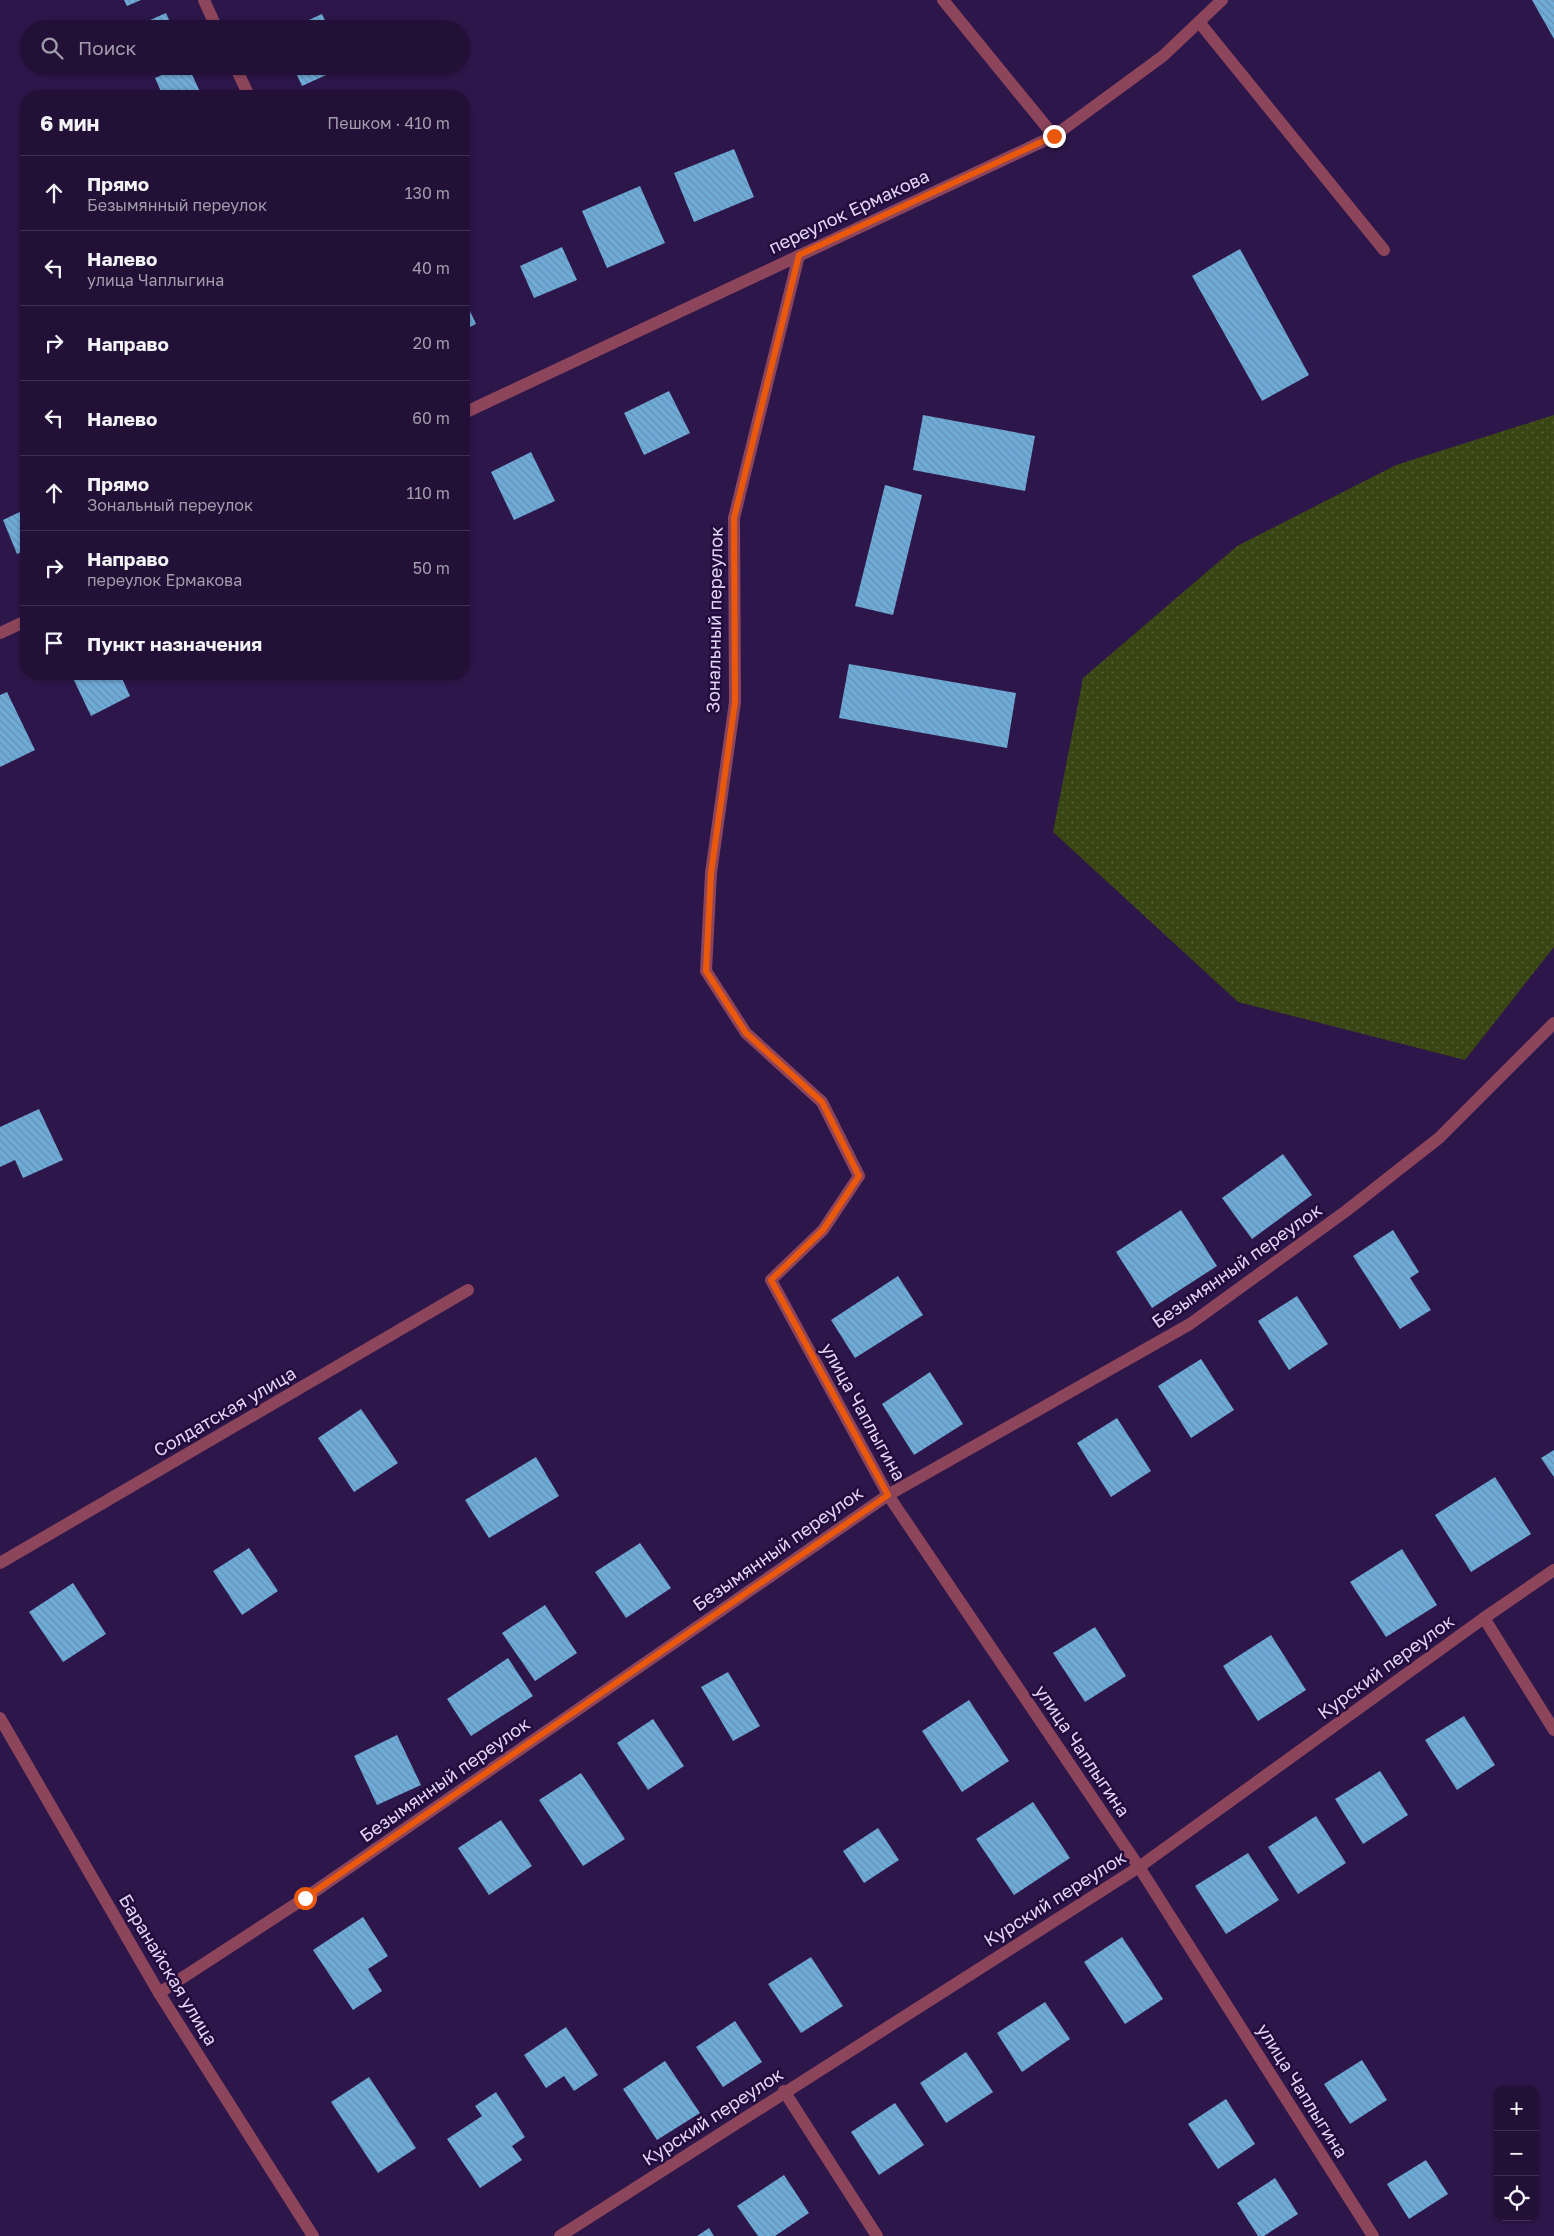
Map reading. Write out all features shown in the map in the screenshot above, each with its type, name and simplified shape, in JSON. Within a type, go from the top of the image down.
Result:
[{"type":"street","points":[[204,0],[213,20]]},
{"type":"street","points":[[943,0],[1054,136]]},
{"type":"street","name":"переулок Ермакова","points":[[470,410],[1054,136],[1163,56],[1222,0]]},
{"type":"street","points":[[1199,22],[1384,250]]},
{"type":"street","points":[[239,75],[246,90]]},
{"type":"street","name":"Зональный переулок","points":[[771,1280],[823,1230],[859,1176],[822,1102],[746,1033],[706,971],[711,873],[735,702],[734,518],[799,255]]},
{"type":"street","points":[[0,633],[20,624]]},
{"type":"street","name":"Безымянный переулок","points":[[159,1993],[305,1898],[888,1495],[1190,1324],[1346,1211],[1439,1138],[1554,1023]]},
{"type":"street","name":"улица Чаплыгина","points":[[771,1280],[888,1495],[1139,1867],[1373,2236]]},
{"type":"street","name":"Солдатская улица","points":[[0,1563],[468,1290]]},
{"type":"street","name":"Курский переулок","points":[[560,2236],[784,2091],[1139,1867],[1484,1618],[1554,1570]]},
{"type":"street","points":[[1484,1618],[1554,1730]]},
{"type":"street","name":"Баранайская улица","points":[[0,1718],[159,1993],[313,2236]]},
{"type":"street","points":[[784,2091],[877,2236]]},
{"type":"green space","points":[[1554,415],[1554,947],[1465,1060],[1238,1002],[1053,832],[1083,678],[1237,546],[1396,465]]},
{"type":"building","points":[[124,0],[141,0],[127,6]]},
{"type":"building","points":[[1532,0],[1554,0],[1554,39]]},
{"type":"building","points":[[166,13],[169,20],[150,20]]},
{"type":"building","points":[[322,14],[325,20],[309,20]]},
{"type":"building","points":[[162,75],[192,75],[199,90],[160,90],[155,78]]},
{"type":"building","points":[[297,75],[326,75],[302,86]]},
{"type":"building","points":[[734,149],[754,197],[694,222],[674,173]]},
{"type":"building","points":[[640,186],[665,243],[607,268],[582,211]]},
{"type":"building","points":[[562,247],[577,280],[534,298],[520,266]]},
{"type":"building","points":[[1240,249],[1309,375],[1262,401],[1192,276]]},
{"type":"building","points":[[470,311],[476,324],[470,327]]},
{"type":"building","points":[[669,391],[690,433],[644,455],[624,413]]},
{"type":"building","points":[[923,415],[1035,436],[1025,491],[913,470]]},
{"type":"building","points":[[531,452],[555,501],[514,520],[491,472]]},
{"type":"building","points":[[885,485],[922,495],[893,615],[855,606]]},
{"type":"building","points":[[20,512],[20,553],[17,554],[3,520]]},
{"type":"building","points":[[849,664],[1016,693],[1007,748],[839,718]]},
{"type":"building","points":[[74,680],[123,680],[130,696],[91,716]]},
{"type":"building","points":[[7,692],[35,750],[0,767],[0,695]]},
{"type":"building","points":[[39,1109],[63,1160],[23,1178],[15,1160],[0,1167],[0,1127]]},
{"type":"building","points":[[1283,1154],[1312,1195],[1252,1239],[1222,1198]]},
{"type":"building","points":[[1181,1210],[1217,1266],[1152,1308],[1116,1252]]},
{"type":"building","points":[[1393,1230],[1419,1272],[1410,1278],[1431,1310],[1400,1329],[1353,1256]]},
{"type":"building","points":[[898,1276],[923,1315],[855,1358],[831,1320]]},
{"type":"building","points":[[1297,1296],[1328,1344],[1289,1370],[1258,1321]]},
{"type":"building","points":[[1201,1359],[1234,1410],[1191,1438],[1158,1386]]},
{"type":"building","points":[[930,1372],[963,1424],[914,1455],[882,1404]]},
{"type":"building","points":[[361,1409],[398,1463],[354,1492],[318,1438]]},
{"type":"building","points":[[1117,1418],[1151,1471],[1111,1497],[1077,1443]]},
{"type":"building","points":[[1554,1450],[1554,1477],[1541,1458]]},
{"type":"building","points":[[536,1457],[559,1496],[489,1538],[465,1500]]},
{"type":"building","points":[[1495,1477],[1531,1534],[1471,1572],[1435,1515]]},
{"type":"building","points":[[640,1543],[671,1588],[626,1618],[595,1572]]},
{"type":"building","points":[[249,1548],[278,1591],[242,1615],[213,1571]]},
{"type":"building","points":[[1402,1549],[1437,1605],[1386,1637],[1350,1582]]},
{"type":"building","points":[[73,1583],[106,1634],[63,1662],[29,1612]]},
{"type":"building","points":[[545,1605],[577,1653],[535,1681],[502,1633]]},
{"type":"building","points":[[1095,1627],[1126,1676],[1085,1702],[1053,1653]]},
{"type":"building","points":[[1271,1635],[1306,1690],[1258,1721],[1223,1666]]},
{"type":"building","points":[[508,1658],[533,1696],[471,1736],[447,1699]]},
{"type":"building","points":[[728,1672],[760,1726],[733,1741],[701,1687]]},
{"type":"building","points":[[969,1700],[1009,1761],[962,1792],[922,1731]]},
{"type":"building","points":[[1464,1716],[1495,1765],[1457,1790],[1425,1740]]},
{"type":"building","points":[[653,1719],[684,1766],[648,1790],[617,1743]]},
{"type":"building","points":[[397,1735],[421,1785],[377,1805],[354,1756]]},
{"type":"building","points":[[1380,1771],[1408,1815],[1363,1844],[1335,1799]]},
{"type":"building","points":[[581,1773],[625,1839],[583,1866],[539,1800]]},
{"type":"building","points":[[1033,1802],[1070,1858],[1014,1895],[976,1839]]},
{"type":"building","points":[[1316,1816],[1346,1863],[1298,1894],[1268,1847]]},
{"type":"building","points":[[501,1820],[532,1866],[489,1895],[458,1848]]},
{"type":"building","points":[[878,1828],[899,1860],[864,1883],[843,1851]]},
{"type":"building","points":[[1248,1853],[1279,1900],[1226,1934],[1195,1886]]},
{"type":"building","points":[[363,1917],[388,1956],[368,1969],[382,1991],[353,2010],[313,1950]]},
{"type":"building","points":[[1122,1937],[1163,1999],[1125,2024],[1084,1962]]},
{"type":"building","points":[[811,1957],[843,2006],[801,2033],[768,1984]]},
{"type":"building","points":[[1045,2002],[1070,2039],[1022,2072],[997,2033]]},
{"type":"building","points":[[735,2021],[762,2062],[723,2087],[696,2047]]},
{"type":"building","points":[[566,2027],[598,2075],[574,2091],[564,2076],[546,2088],[524,2055]]},
{"type":"building","points":[[966,2052],[993,2092],[946,2123],[920,2083]]},
{"type":"building","points":[[1362,2060],[1387,2100],[1350,2124],[1324,2084]]},
{"type":"building","points":[[665,2061],[700,2113],[657,2140],[623,2089]]},
{"type":"building","points":[[369,2077],[416,2148],[378,2173],[331,2102]]},
{"type":"building","points":[[496,2092],[525,2137],[512,2146],[522,2160],[480,2188],[447,2139],[482,2116],[475,2106]]},
{"type":"building","points":[[1226,2099],[1255,2144],[1218,2169],[1188,2124]]},
{"type":"building","points":[[895,2103],[924,2145],[879,2175],[851,2132]]},
{"type":"building","points":[[1426,2160],[1448,2194],[1409,2219],[1387,2184]]},
{"type":"building","points":[[784,2175],[809,2213],[775,2236],[758,2236],[737,2206]]},
{"type":"building","points":[[1275,2178],[1298,2214],[1264,2236],[1258,2236],[1237,2203]]},
{"type":"building","points":[[709,2228],[714,2236],[697,2236]]},
{"type":"route","points":[[305,1898],[888,1495],[771,1280],[823,1230],[859,1176],[822,1102],[746,1033],[706,971],[711,873],[735,702],[734,518],[799,255],[1054,136]]}]
